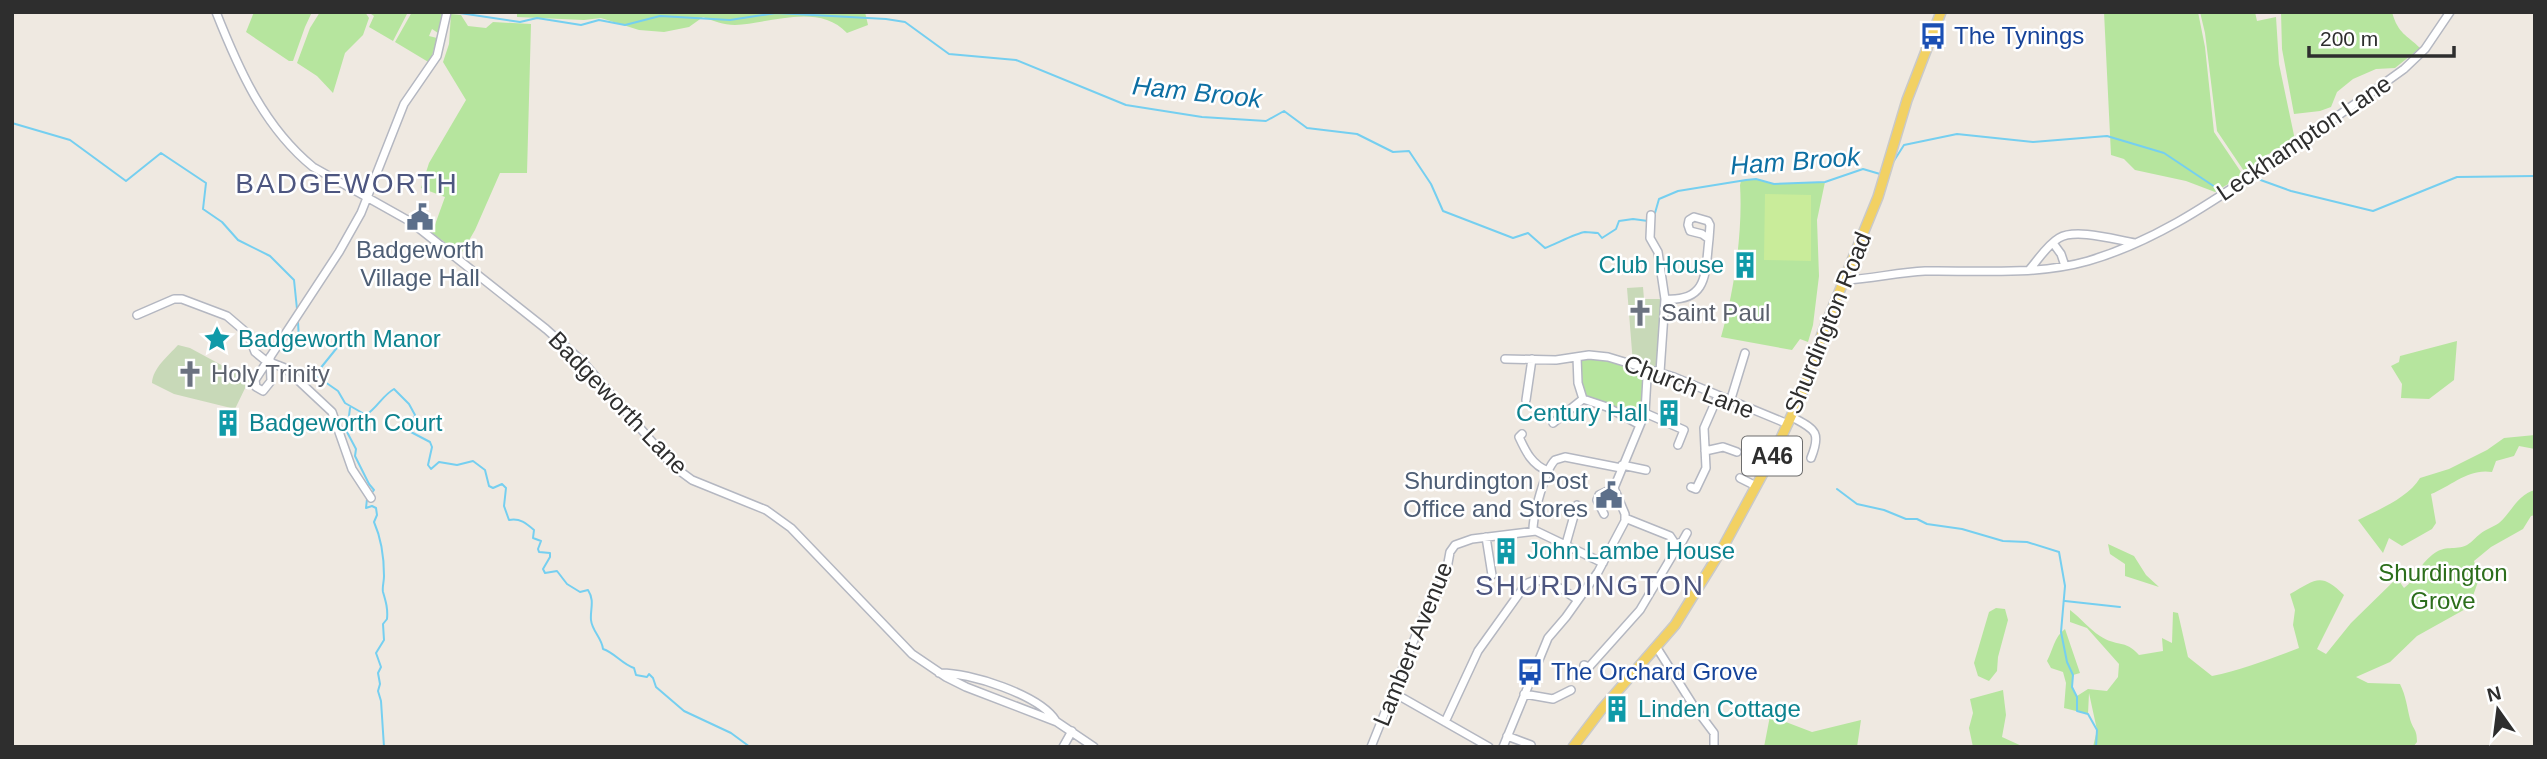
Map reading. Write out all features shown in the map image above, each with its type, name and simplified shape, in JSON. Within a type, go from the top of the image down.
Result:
[{"type":"main road","name":"Shurdington Road","points":[[1574,746],[1601,710],[1657,648],[1688,605],[1790,421],[1878,197],[1907,100],[1941,12]]},
{"type":"street","name":"Badgeworth Lane","points":[[216,12],[261,109],[286,142],[313,167],[411,222],[546,329],[583,362],[673,466],[692,480],[766,510],[791,528],[912,654],[939,673],[966,687],[1057,722],[1094,747]]},
{"type":"street","points":[[269,360],[362,213],[404,104],[437,57],[447,12]]},
{"type":"street","name":"Leckhampton Lane","points":[[1846,280],[1922,271],[2029,271],[2086,261],[2138,243],[2171,227],[2221,196],[2404,69],[2425,49],[2450,12]]},
{"type":"street","points":[[1651,215],[1650,238],[1658,252],[1665,299],[1660,372]]},
{"type":"street","points":[[2029,271],[2053,243],[2072,234],[2138,243]]},
{"type":"street","points":[[1665,299],[1684,299],[1701,286],[1709,239]]},
{"type":"street","points":[[2053,243],[2061,254],[2064,266]]},
{"type":"street","points":[[137,315],[174,299],[182,299],[227,316],[248,334],[255,352],[285,368],[329,407],[339,426],[341,441],[352,469],[369,494]]},
{"type":"street","points":[[1730,402],[1745,353]]},
{"type":"street","name":"Church Lane","points":[[1505,359],[1589,355],[1608,357],[1660,372],[1730,402],[1810,426],[1817,443],[1811,458]]},
{"type":"street","points":[[1577,357],[1578,383],[1583,399]]},
{"type":"street","points":[[1526,400],[1532,359]]},
{"type":"street","points":[[1503,747],[1548,638],[1603,563],[1625,518],[1614,488],[1645,413],[1649,369]]},
{"type":"street","points":[[1697,489],[1706,468],[1704,428],[1718,396]]},
{"type":"street","points":[[1553,423],[1583,399]]},
{"type":"street","points":[[1583,399],[1607,407],[1640,425]]},
{"type":"street","points":[[1645,413],[1684,430],[1678,445]]},
{"type":"street","points":[[1518,435],[1529,457],[1548,471]]},
{"type":"street","points":[[1704,451],[1723,447],[1737,452]]},
{"type":"street","points":[[1533,530],[1553,461],[1562,457],[1646,470]]},
{"type":"street","points":[[1740,478],[1756,486]]},
{"type":"street","points":[[1604,514],[1597,500],[1599,495],[1614,488]]},
{"type":"street","points":[[1566,544],[1577,505]]},
{"type":"street","points":[[1589,668],[1650,595],[1675,551],[1675,544],[1667,535],[1625,518]]},
{"type":"street","points":[[1492,575],[1486,537],[1533,530],[1603,563]]},
{"type":"street","points":[[1675,544],[1682,542],[1687,533]]},
{"type":"street","name":"Lambert Avenue","points":[[1371,747],[1420,625],[1446,574],[1450,552],[1458,543],[1486,537]]},
{"type":"street","points":[[1445,722],[1478,651],[1526,584],[1542,580],[1578,600]]},
{"type":"street","points":[[1657,648],[1714,733],[1714,747]]},
{"type":"street","points":[[939,673],[951,673],[1017,693],[1051,712],[1057,722]]},
{"type":"street","points":[[1524,694],[1553,699],[1571,690]]},
{"type":"street","points":[[1394,693],[1489,747]]},
{"type":"street","points":[[1063,747],[1072,731]]},
{"type":"street","points":[[1507,736],[1531,745]]},
{"type":"green space","points":[[254,12],[312,12],[293,61],[289,61],[246,32]]},
{"type":"green space","points":[[320,12],[365,12],[369,18],[363,35],[345,53],[333,93],[317,76],[297,63],[310,28]]},
{"type":"green space","points":[[368,12],[408,12],[393,41],[369,27],[374,16]]},
{"type":"green space","points":[[412,12],[443,12],[438,33],[432,29],[429,36],[437,38],[430,63],[395,42]]},
{"type":"green space","points":[[517,12],[865,12],[868,25],[847,33],[835,24],[808,17],[735,25],[703,17],[689,27],[664,32],[639,30],[601,18],[584,20],[517,17]]},
{"type":"green space","points":[[2104,12],[2198,12],[2205,47],[2214,132],[2243,175],[2215,192],[2186,181],[2135,170],[2124,159],[2111,155]]},
{"type":"green space","points":[[2200,12],[2255,12],[2257,21],[2276,17],[2279,64],[2295,140],[2265,156],[2246,174],[2217,131]]},
{"type":"green space","points":[[2281,12],[2392,12],[2400,30],[2420,48],[2395,68],[2376,69],[2353,79],[2337,92],[2331,107],[2294,114],[2282,49]]},
{"type":"green space","points":[[451,14],[461,15],[468,26],[486,28],[493,22],[531,24],[527,173],[500,173],[475,230],[461,254],[432,233],[445,197],[421,188],[429,163],[466,100],[443,62],[449,44]]},
{"type":"green space","points":[[1756,179],[1774,184],[1825,182],[1817,220],[1819,276],[1813,325],[1808,342],[1800,339],[1792,350],[1721,337],[1736,262],[1740,185],[1741,181]]},
{"type":"green space","points":[[1765,194],[1811,195],[1811,261],[1764,260]]},
{"type":"green space","points":[[1643,287],[1644,299],[1665,299],[1660,372],[1633,364],[1627,288]]},
{"type":"green space","points":[[2457,341],[2454,380],[2429,399],[2401,398],[2402,384],[2391,366],[2399,362],[2400,356]]},
{"type":"green space","points":[[178,345],[190,348],[249,380],[235,409],[174,394],[152,383],[158,367]]},
{"type":"green space","points":[[1589,355],[1649,369],[1645,413],[1629,419],[1581,395],[1577,357]]},
{"type":"green space","points":[[2535,435],[2535,449],[2519,446],[2514,456],[2496,461],[2492,472],[2468,475],[2431,494],[2436,523],[2432,529],[2402,546],[2389,538],[2383,553],[2358,520],[2408,492],[2420,478],[2449,469],[2487,450],[2504,438]]},
{"type":"green space","name":"Shurdington Grove","points":[[2535,490],[2535,515],[2531,516],[2523,529],[2491,547],[2474,561],[2479,579],[2469,607],[2417,636],[2390,662],[2356,677],[2368,683],[2400,684],[2416,734],[2417,742],[2413,747],[2093,747],[2097,730],[2089,693],[2088,714],[2064,708],[2066,683],[2063,672],[2051,668],[2047,661],[2061,632],[2065,629],[2080,673],[2073,675],[2072,687],[2077,696],[2088,689],[2107,691],[2118,677],[2119,664],[2087,628],[2070,622],[2070,610],[2100,636],[2125,645],[2139,655],[2163,651],[2162,638],[2172,643],[2173,612],[2178,613],[2188,657],[2212,676],[2299,648],[2293,625],[2295,610],[2290,594],[2312,582],[2324,581],[2344,595],[2317,649],[2326,654],[2351,623],[2397,578],[2404,588],[2432,555],[2441,550],[2467,545],[2482,532],[2499,523],[2519,500]]},
{"type":"green space","points":[[2108,544],[2134,556],[2146,575],[2159,587],[2125,576],[2125,564],[2110,554]]},
{"type":"green space","points":[[1996,608],[2005,609],[2008,620],[1997,671],[1989,681],[1978,676],[1974,663],[1989,612]]},
{"type":"green space","points":[[2003,690],[2006,715],[2002,737],[2024,747],[1973,747],[1969,728],[1973,713],[1970,699]]},
{"type":"green space","points":[[1770,716],[1812,732],[1861,720],[1857,747],[1764,747]]},
{"type":"waterway","name":"Ham Brook","points":[[453,12],[520,22],[537,18],[581,25],[599,20],[625,25],[660,16],[730,20],[776,13],[905,22],[949,54],[1016,60],[1126,105],[1202,117],[1266,121],[1284,111],[1307,128],[1357,134],[1393,152],[1409,151],[1431,184],[1443,211],[1513,238],[1528,233],[1545,248],[1585,232],[1598,233],[1602,238],[1616,229],[1619,221],[1648,221]]},
{"type":"waterway","points":[[12,123],[70,140],[126,181],[161,153],[206,183],[203,209],[222,222],[238,240],[270,256],[294,280],[297,309]]},
{"type":"waterway","name":"Ham Brook","points":[[1890,167],[1904,145],[1957,134],[2033,142],[2107,136],[2164,153],[2221,191]]},
{"type":"waterway","name":"Ham Brook","points":[[1655,213],[1659,199],[1678,191],[1756,179],[1774,184],[1825,182],[1863,169],[1880,174]]},
{"type":"waterway","name":"Ham Brook","points":[[2255,178],[2291,191],[2373,211],[2457,177],[2535,176]]},
{"type":"waterway","points":[[298,322],[299,340],[330,334],[340,344],[315,375],[338,391],[345,403],[366,415],[394,389],[409,404],[415,415],[409,431],[430,442],[432,447],[428,465],[431,469],[439,462],[457,465],[473,461],[485,470],[489,486],[493,488],[502,484],[506,488],[504,506],[509,520],[520,520],[528,525],[534,530],[533,538],[541,541],[539,552],[550,553],[543,569],[545,573],[557,571],[567,584],[580,592],[588,590],[592,601],[592,624],[603,649],[634,668],[636,675],[647,677],[649,674],[656,687],[684,711],[731,733],[750,747]]},
{"type":"waterway","points":[[350,408],[347,432],[356,449],[355,456],[374,490],[370,495]]},
{"type":"waterway","points":[[356,417],[365,415]]},
{"type":"waterway","points":[[1837,489],[1857,504],[1884,510],[1906,519],[1962,529],[2003,541],[2027,542],[2059,552],[2065,586],[2061,632],[2067,662],[2073,675],[2072,687],[2077,697],[2077,711],[2088,714],[2097,730],[2096,747]]},
{"type":"waterway","points":[[367,499],[366,508],[376,508],[374,522],[382,548],[383,590],[387,612],[387,619],[383,624],[384,640],[376,653],[381,667],[378,673],[378,691],[384,747]]},
{"type":"waterway","points":[[2065,601],[2120,607]]},
{"type":"place","name":"The Tynings","points":[[1933,36]]},
{"type":"place","name":"Badgeworth Village Hall","points":[[420,217]]},
{"type":"place","name":"Club House","points":[[1745,265]]},
{"type":"place","name":"Saint Paul","points":[[1640,313]]},
{"type":"place","name":"Badgeworth Manor","points":[[217,339]]},
{"type":"place","name":"Holy Trinity","points":[[190,374]]},
{"type":"place","name":"Century Hall","points":[[1669,413]]},
{"type":"place","name":"Badgeworth Court","points":[[228,423]]},
{"type":"place","name":"Shurdington Post Office and Stores","points":[[1609,495]]},
{"type":"place","name":"John Lambe House","points":[[1506,551]]},
{"type":"place","name":"The Orchard Grove","points":[[1530,672]]},
{"type":"place","name":"Linden Cottage","points":[[1617,709]]},
{"type":"district","name":"BADGEWORTH","points":[[347,183]]},
{"type":"district","name":"SHURDINGTON","points":[[1590,585]]}]
